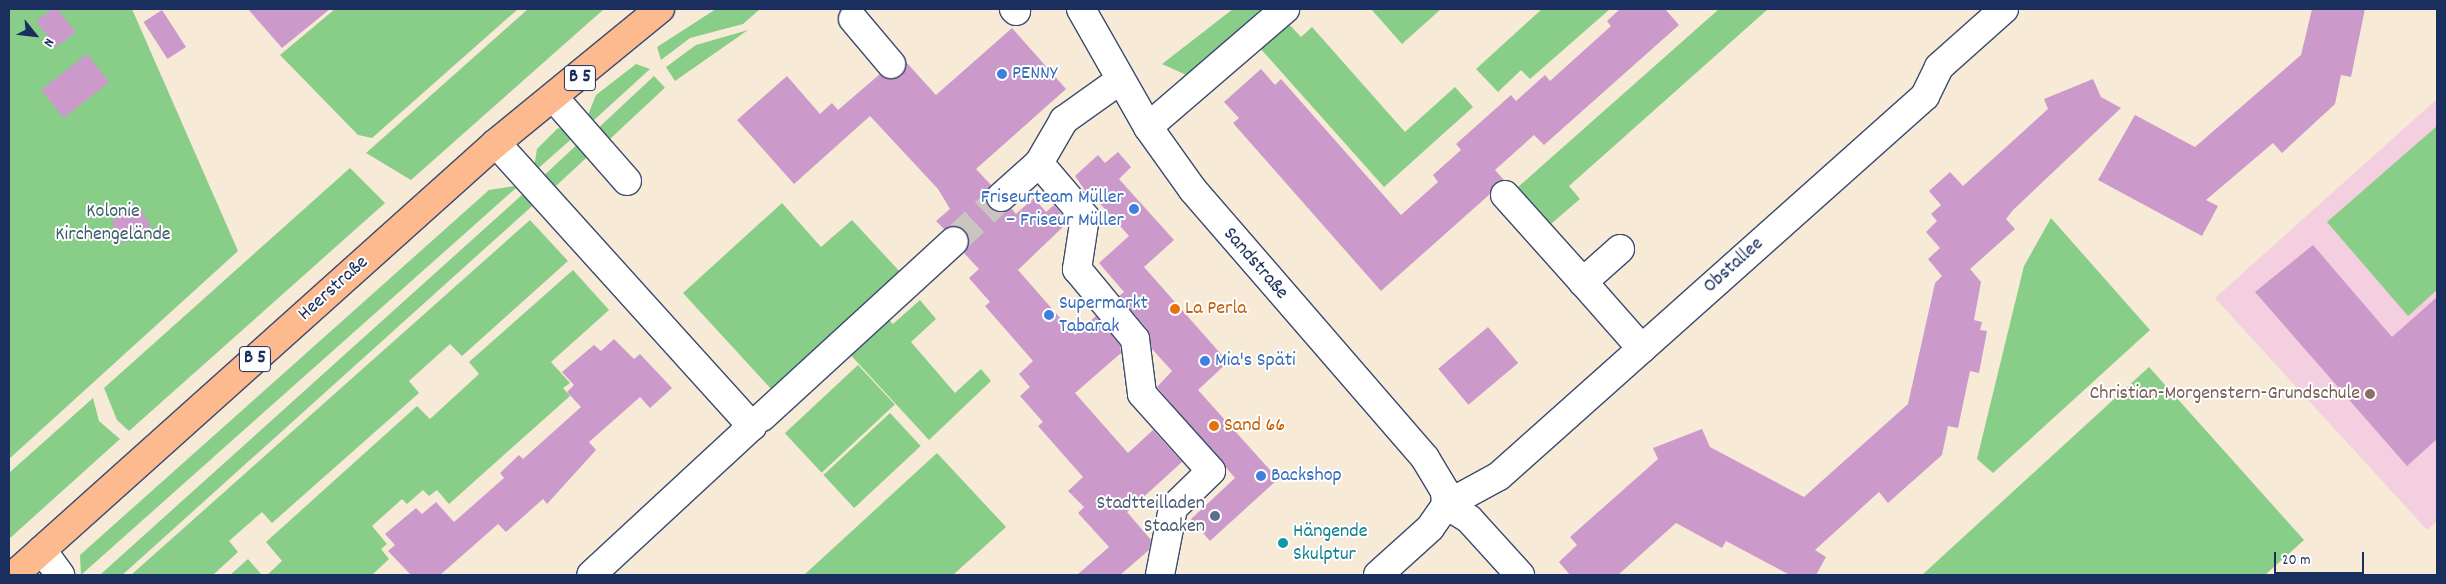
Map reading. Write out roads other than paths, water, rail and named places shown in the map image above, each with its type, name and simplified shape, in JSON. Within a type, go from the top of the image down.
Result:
[{"type":"main road","name":"Heerstraße","points":[[14,575],[496,143],[555,99],[647,13]]},
{"type":"street","name":"Sandstraße","points":[[1081,9],[1148,127],[1218,221],[1425,458],[1445,491],[1446,505]]},
{"type":"street","points":[[1148,127],[1285,9]]},
{"type":"street","name":"Obstallee","points":[[1446,505],[1499,476],[1642,349],[1925,96],[1939,67],[2004,9]]},
{"type":"street","points":[[853,19],[891,64]]},
{"type":"street","points":[[1001,197],[1039,163],[1064,120],[1120,80]]},
{"type":"street","points":[[555,99],[627,180]]},
{"type":"street","points":[[496,143],[752,426],[591,575]]},
{"type":"street","points":[[1039,163],[1085,217],[1077,269],[1135,339],[1142,394],[1210,471],[1173,508],[1160,575]]},
{"type":"street","points":[[1504,196],[1642,349]]},
{"type":"street","points":[[762,417],[954,241]]},
{"type":"street","points":[[1583,282],[1620,249]]},
{"type":"street","points":[[1378,575],[1430,528],[1446,505],[1470,519],[1520,575]]},
{"type":"street","points":[[42,550],[60,575]]},
{"type":"tunnel","points":[[954,241],[1001,197]]},
{"type":"place","name":"PENNY","points":[[1002,74]]},
{"type":"place","name":"Friseurteam Müller – Friseur Müller","points":[[1134,209]]},
{"type":"place","name":"La Perla","points":[[1175,309]]},
{"type":"place","name":"Supermarkt Tabarak","points":[[1049,315]]},
{"type":"place","name":"Mia's Späti","points":[[1205,361]]},
{"type":"place","name":"Christian-Morgenstern-Grundschule","points":[[2370,394]]},
{"type":"place","name":"Sand 66","points":[[1214,426]]},
{"type":"place","name":"Backshop","points":[[1261,476]]},
{"type":"place","name":"Stadtteilladen Staaken","points":[[1215,516]]},
{"type":"place","name":"Hängende Skulptur","points":[[1283,543]]},
{"type":"park label","name":"Kolonie Kirchengelände","points":[[113,224]]}]
